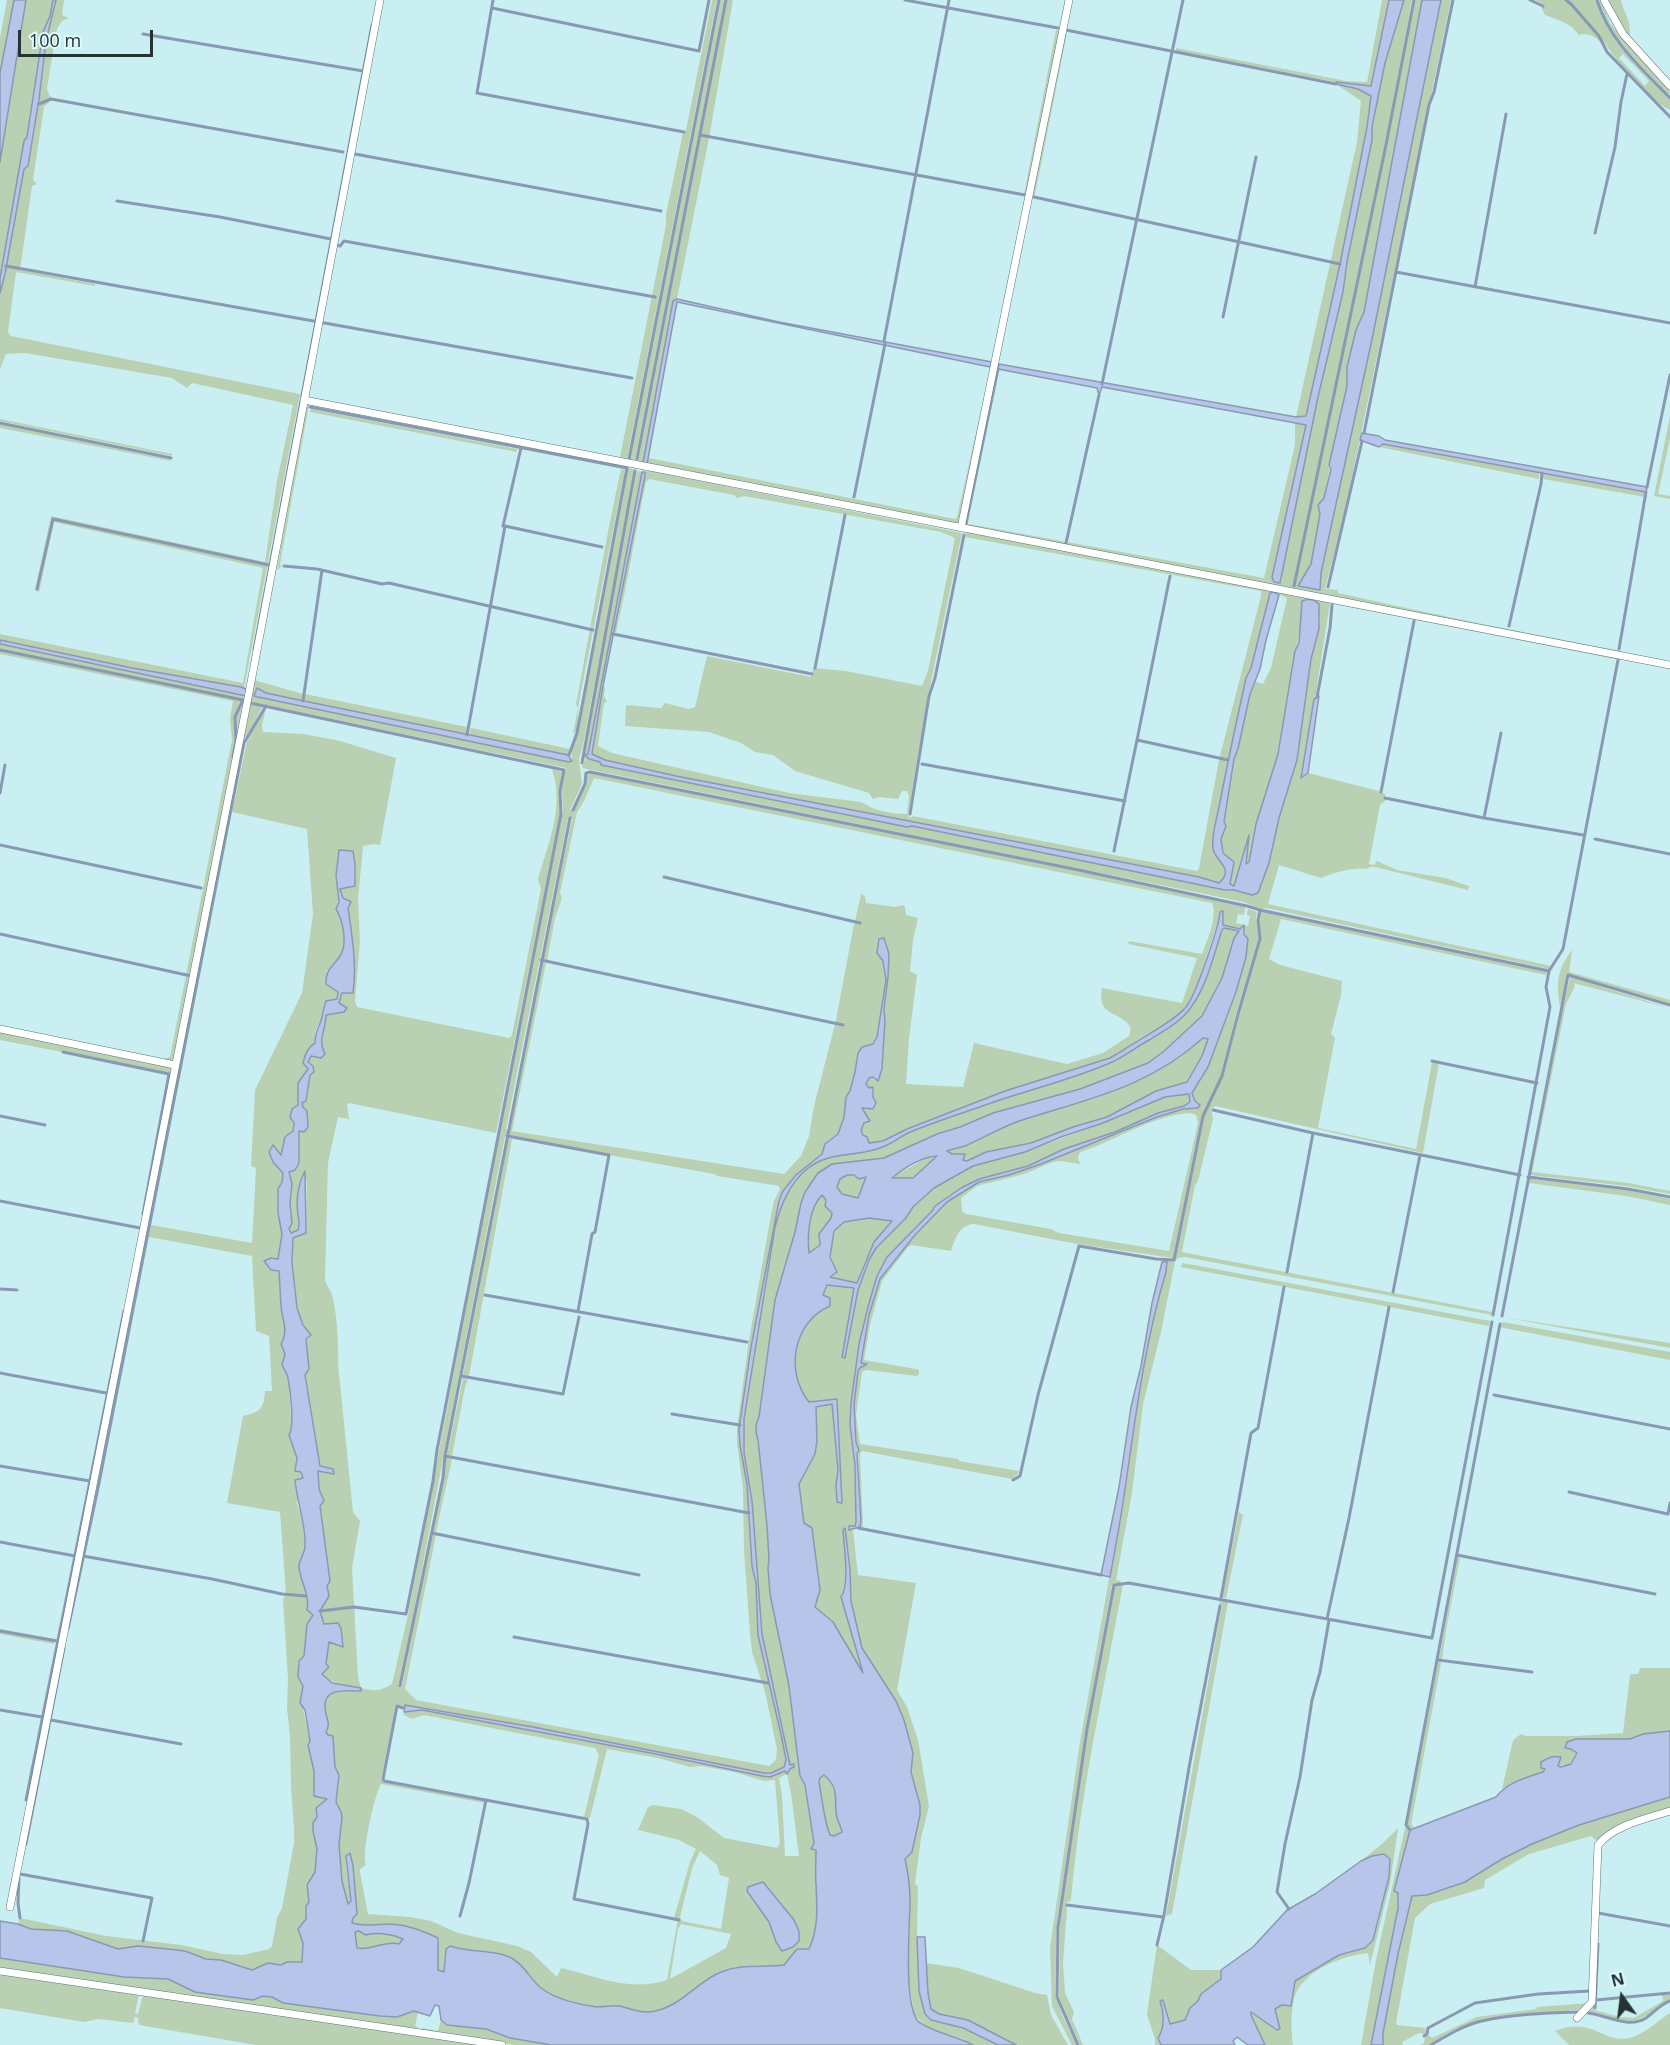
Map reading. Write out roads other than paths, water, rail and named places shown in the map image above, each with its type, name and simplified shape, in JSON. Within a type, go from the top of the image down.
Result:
[{"type":"street","points":[[10,1907],[248,698],[380,0]]},
{"type":"street","points":[[961,528],[1069,0]]},
{"type":"street","points":[[1604,0],[1623,34],[1670,86]]},
{"type":"street","points":[[304,400],[1670,665]]},
{"type":"street","points":[[0,1029],[175,1065]]},
{"type":"street","points":[[1577,2018],[1592,2002],[1598,1845],[1604,1837],[1626,1826],[1670,1811]]},
{"type":"street","points":[[0,1971],[501,2045]]},
{"type":"water","points":[[14,0],[26,0],[0,162],[0,73]]},
{"type":"water","points":[[53,0],[56,0],[46,41],[28,166],[24,169],[0,293],[0,278],[24,141],[27,137],[43,32],[50,16]]},
{"type":"water","points":[[1389,0],[1404,0],[1385,63],[1343,292],[1318,397],[1280,583],[1274,582],[1272,577],[1306,425],[1102,387],[1099,395],[1097,388],[998,369],[999,364],[1296,417],[1306,416],[1340,264],[1371,96],[1358,89],[1336,84],[1336,82],[1371,86]]},
{"type":"water","points":[[1422,0],[1441,0],[1371,344],[1321,573],[1320,590],[1298,586],[1311,564],[1320,514],[1318,505],[1324,498],[1331,469],[1329,465],[1347,386],[1347,367],[1356,330],[1364,312]]},
{"type":"water","points":[[677,299],[779,322],[992,362],[990,367],[677,302],[647,464],[643,463],[673,301]]},
{"type":"water","points":[[1362,433],[1379,436],[1385,440],[1647,487],[1646,492],[1383,444],[1379,447],[1360,440]]},
{"type":"water","points":[[642,472],[645,472],[645,476],[603,686],[592,754],[605,760],[676,776],[1199,877],[1219,883],[1224,878],[1225,869],[1214,853],[1213,837],[1229,755],[1246,678],[1251,668],[1270,593],[1274,592],[1279,595],[1234,759],[1224,822],[1226,826],[1221,839],[1223,853],[1234,862],[1230,884],[1234,886],[1249,835],[1246,864],[1249,862],[1256,824],[1278,754],[1295,651],[1299,643],[1302,601],[1309,599],[1315,601],[1319,604],[1319,629],[1311,659],[1297,760],[1279,818],[1269,863],[1258,893],[1252,895],[1225,890],[912,826],[907,827],[601,765],[600,762],[589,759],[585,755],[588,754]]},
{"type":"water","points":[[0,640],[132,668],[241,687],[246,689],[246,696],[0,644]]},
{"type":"water","points":[[257,688],[266,693],[568,755],[572,761],[254,696]]},
{"type":"water","points":[[1319,696],[1308,773],[1301,778],[1314,699]]},
{"type":"water","points":[[339,850],[353,851],[355,886],[340,889],[343,898],[351,902],[348,908],[354,961],[353,993],[342,993],[339,1003],[347,1008],[344,1012],[326,1015],[322,1039],[325,1054],[321,1058],[311,1056],[308,1062],[313,1066],[314,1072],[310,1075],[306,1101],[302,1103],[307,1111],[308,1127],[304,1132],[299,1131],[299,1163],[295,1170],[289,1172],[292,1184],[290,1203],[292,1223],[289,1229],[291,1233],[299,1228],[298,1192],[305,1171],[306,1233],[293,1238],[292,1263],[297,1308],[303,1325],[311,1335],[306,1339],[309,1369],[305,1375],[320,1466],[333,1469],[334,1474],[318,1471],[319,1489],[324,1501],[320,1506],[330,1581],[327,1586],[329,1596],[320,1611],[324,1624],[338,1623],[341,1628],[343,1647],[329,1642],[326,1664],[329,1667],[322,1674],[332,1683],[361,1688],[361,1691],[334,1692],[326,1699],[325,1705],[328,1723],[326,1732],[333,1736],[335,1767],[339,1775],[336,1802],[342,1818],[339,1844],[342,1881],[348,1904],[351,1901],[346,1856],[350,1853],[353,1866],[357,1914],[352,1923],[404,1926],[438,1938],[438,1970],[444,1972],[446,1949],[450,1946],[499,1954],[513,1959],[541,1988],[560,1998],[590,2006],[620,2006],[646,2012],[673,2004],[713,1976],[729,1969],[784,1965],[797,1949],[809,1949],[816,1925],[816,1850],[811,1849],[814,1843],[805,1785],[800,1776],[789,1686],[770,1594],[767,1525],[756,1434],[775,1300],[805,1192],[818,1173],[832,1164],[884,1158],[937,1134],[993,1113],[1080,1089],[1148,1063],[1202,1016],[1222,978],[1234,938],[1239,931],[1224,928],[1222,930],[1205,982],[1185,1015],[1120,1058],[1082,1074],[929,1124],[875,1150],[825,1159],[807,1169],[786,1195],[775,1227],[744,1419],[744,1453],[752,1501],[762,1634],[790,1765],[794,1764],[787,1774],[785,1771],[770,1777],[762,1776],[422,1710],[404,1712],[405,1705],[533,1727],[764,1773],[771,1773],[784,1767],[786,1760],[782,1739],[758,1635],[747,1484],[739,1429],[751,1347],[779,1201],[783,1191],[796,1175],[822,1154],[825,1144],[838,1134],[858,1053],[862,1047],[873,1044],[877,1037],[886,980],[883,961],[877,953],[879,939],[884,938],[889,954],[888,977],[884,1009],[882,1069],[878,1081],[873,1077],[869,1078],[866,1084],[869,1088],[873,1087],[873,1097],[876,1103],[873,1109],[862,1108],[870,1121],[864,1123],[861,1130],[869,1143],[883,1141],[907,1129],[1005,1091],[1117,1054],[1164,1025],[1186,1007],[1206,960],[1220,912],[1223,911],[1223,925],[1240,929],[1244,925],[1244,934],[1248,939],[1246,957],[1236,992],[1208,1067],[1192,1093],[1195,1101],[1200,1105],[1198,1108],[1183,1109],[1157,1117],[1041,1164],[979,1182],[947,1202],[915,1235],[880,1279],[869,1315],[861,1363],[867,1364],[858,1371],[854,1405],[856,1442],[859,1450],[857,1454],[860,1527],[849,1530],[849,1526],[855,1526],[856,1522],[855,1465],[850,1425],[851,1403],[859,1344],[868,1307],[877,1276],[887,1257],[935,1206],[961,1188],[979,1179],[1028,1166],[1064,1149],[1115,1132],[1158,1113],[1184,1106],[1190,1102],[1189,1094],[1165,1097],[1025,1152],[973,1166],[934,1188],[913,1207],[905,1219],[876,1248],[869,1260],[858,1290],[845,1358],[842,1357],[854,1288],[827,1285],[823,1295],[830,1298],[830,1306],[808,1323],[797,1348],[795,1362],[797,1376],[801,1390],[809,1402],[837,1399],[842,1503],[837,1502],[838,1470],[832,1404],[816,1407],[815,1454],[799,1484],[804,1523],[812,1528],[820,1590],[815,1607],[833,1622],[863,1673],[841,1597],[846,1575],[843,1530],[845,1528],[851,1601],[862,1648],[896,1701],[913,1753],[911,1772],[920,1805],[920,1815],[912,1852],[905,1859],[910,1890],[908,1963],[913,2012],[922,2024],[973,2045],[551,2045],[510,2038],[486,2029],[447,2025],[441,2020],[439,2006],[435,2005],[430,2016],[414,2011],[397,2017],[380,2016],[283,2003],[272,1997],[263,1996],[253,2000],[195,1992],[168,1979],[124,1977],[0,1958],[0,1921],[31,1929],[67,1931],[118,1949],[138,1946],[185,1951],[206,1959],[221,1960],[252,1970],[268,1963],[281,1965],[287,1962],[302,1962],[303,1943],[298,1929],[306,1919],[306,1906],[309,1902],[307,1885],[315,1872],[317,1849],[313,1823],[317,1817],[316,1808],[327,1799],[314,1796],[314,1771],[308,1745],[310,1741],[305,1710],[300,1703],[303,1686],[298,1677],[299,1661],[304,1656],[307,1624],[313,1615],[307,1610],[306,1594],[299,1568],[305,1549],[305,1538],[295,1480],[303,1478],[301,1472],[295,1471],[297,1458],[289,1435],[292,1424],[292,1407],[288,1378],[282,1365],[285,1354],[281,1344],[285,1330],[279,1271],[271,1270],[264,1261],[271,1258],[278,1259],[282,1234],[278,1213],[278,1189],[283,1173],[273,1162],[269,1152],[273,1145],[281,1155],[285,1137],[293,1131],[294,1123],[290,1117],[292,1109],[298,1105],[298,1083],[308,1069],[303,1063],[305,1057],[315,1043],[326,1001],[337,999],[338,992],[326,984],[328,971],[340,956],[344,945],[341,920],[336,909],[339,902],[336,875]],"holes":[[[1203,1038],[1208,1039],[1202,1056],[1187,1082],[1156,1091],[1107,1117],[1031,1143],[986,1152],[967,1161],[963,1160],[965,1154],[952,1154],[947,1151],[965,1146],[1019,1121],[1116,1090],[1161,1069]],[[937,1156],[913,1178],[892,1178],[925,1158]],[[847,1175],[854,1175],[859,1179],[866,1177],[858,1198],[842,1194],[837,1187],[840,1179]],[[822,1195],[826,1200],[825,1206],[832,1213],[819,1234],[820,1245],[809,1253],[808,1238],[814,1207]],[[869,1218],[892,1221],[874,1242],[857,1283],[830,1277],[837,1272],[830,1257],[834,1231],[844,1222]],[[824,1775],[835,1790],[837,1818],[842,1832],[834,1836],[830,1835],[828,1829],[819,1782]],[[359,1931],[366,1935],[384,1934],[403,1939],[399,1944],[388,1943],[357,1948],[355,1932]]]},
{"type":"water","points":[[1162,1262],[1167,1262],[1166,1272],[1146,1355],[1110,1577],[1101,1575],[1119,1487],[1131,1407]]},
{"type":"water","points":[[1670,1731],[1670,1797],[1579,1825],[1502,1859],[1465,1882],[1427,1895],[1412,1896],[1398,1954],[1383,2033],[1383,2045],[1371,2045],[1398,1908],[1398,1893],[1394,1891],[1410,1830],[1496,1797],[1511,1784],[1543,1772],[1545,1769],[1541,1768],[1541,1762],[1548,1758],[1561,1757],[1558,1766],[1561,1767],[1571,1764],[1577,1753],[1565,1748],[1567,1742],[1576,1739],[1630,1739],[1643,1734]]},
{"type":"water","points":[[1384,1854],[1390,1859],[1389,1877],[1373,1940],[1365,1948],[1339,1955],[1295,1981],[1291,2006],[1282,2005],[1275,2009],[1280,2029],[1277,2030],[1251,2012],[1265,2045],[1248,2045],[1237,2037],[1233,2041],[1235,2045],[1161,2045],[1158,2038],[1163,2020],[1160,2001],[1163,2000],[1170,2024],[1185,2020],[1190,2008],[1198,2001],[1201,1994],[1221,1979],[1221,1970],[1253,1947],[1287,1910],[1315,1894],[1361,1861]]},
{"type":"water","points":[[763,1882],[794,1920],[799,1931],[799,1941],[793,1947],[782,1951],[769,1922],[747,1891],[748,1887]]},
{"type":"water","points":[[917,1937],[925,1937],[931,2009],[939,2014],[968,2020],[1016,2045],[998,2045],[963,2028],[931,2020],[925,2014],[919,1991]]},
{"type":"waterway","points":[[493,0],[477,93],[684,132]]},
{"type":"waterway","points":[[492,8],[699,51],[709,0]]},
{"type":"waterway","points":[[629,459],[719,0]]},
{"type":"waterway","points":[[637,459],[726,0]]},
{"type":"waterway","points":[[905,0],[1058,28]]},
{"type":"waterway","points":[[884,341],[949,0]]},
{"type":"waterway","points":[[1102,384],[1183,0]]},
{"type":"waterway","points":[[1294,586],[1414,0]]},
{"type":"waterway","points":[[1364,433],[1429,105],[1434,92],[1453,0]]},
{"type":"waterway","points":[[1530,0],[1543,6]]},
{"type":"waterway","points":[[1566,0],[1599,36],[1607,52],[1670,117]]},
{"type":"waterway","points":[[1597,0],[1602,15],[1618,41],[1670,98]]},
{"type":"waterway","points":[[254,650],[372,25]]},
{"type":"waterway","points":[[1066,30],[1336,84]]},
{"type":"waterway","points":[[143,34],[363,71]]},
{"type":"waterway","points":[[1595,233],[1615,147],[1627,74]]},
{"type":"waterway","points":[[39,104],[51,99],[343,152]]},
{"type":"waterway","points":[[1475,287],[1506,114]]},
{"type":"waterway","points":[[700,135],[1025,195]]},
{"type":"waterway","points":[[355,154],[661,211]]},
{"type":"waterway","points":[[1223,317],[1256,157]]},
{"type":"waterway","points":[[1034,197],[1340,264]]},
{"type":"waterway","points":[[117,201],[220,217],[331,239]]},
{"type":"waterway","points":[[334,244],[340,246],[344,241],[655,297]]},
{"type":"waterway","points":[[6,266],[632,378]]},
{"type":"waterway","points":[[1396,272],[1670,323]]},
{"type":"waterway","points":[[854,497],[885,344]]},
{"type":"waterway","points":[[966,524],[998,369]]},
{"type":"waterway","points":[[1647,487],[1670,375]]},
{"type":"waterway","points":[[1066,543],[1099,395]]},
{"type":"waterway","points":[[310,407],[627,468],[577,733],[569,755]]},
{"type":"waterway","points":[[0,423],[171,458]]},
{"type":"waterway","points":[[1328,587],[1362,441]]},
{"type":"waterway","points":[[467,735],[505,526],[503,526],[521,448]]},
{"type":"waterway","points":[[582,763],[635,471]]},
{"type":"waterway","points":[[1509,626],[1542,473]]},
{"type":"waterway","points":[[1619,649],[1646,492]]},
{"type":"waterway","points":[[815,668],[845,515]]},
{"type":"waterway","points":[[37,589],[53,519],[269,565]]},
{"type":"waterway","points":[[505,526],[602,547]]},
{"type":"waterway","points":[[910,814],[929,696],[935,678],[964,535]]},
{"type":"waterway","points":[[284,566],[317,569],[382,584],[389,583],[593,630]]},
{"type":"waterway","points":[[303,701],[322,570]]},
{"type":"waterway","points":[[1170,576],[1137,740],[1228,760]]},
{"type":"waterway","points":[[1317,697],[1332,605]]},
{"type":"waterway","points":[[1381,792],[1414,621]]},
{"type":"waterway","points":[[613,634],[812,674]]},
{"type":"waterway","points":[[0,650],[243,700],[235,717],[236,741],[233,757]]},
{"type":"waterway","points":[[1549,971],[1563,949],[1618,660]]},
{"type":"waterway","points":[[250,703],[564,770],[560,791],[561,814],[406,1614],[354,1607],[320,1611]]},
{"type":"waterway","points":[[68,1629],[98,1488],[244,743],[266,706]]},
{"type":"waterway","points":[[1484,818],[1501,733]]},
{"type":"waterway","points":[[1114,851],[1137,740]]},
{"type":"waterway","points":[[922,764],[1125,801]]},
{"type":"waterway","points":[[0,793],[5,765]]},
{"type":"waterway","points":[[573,810],[585,784],[586,773],[590,772],[1074,869],[1260,910],[1258,920],[1260,939],[1222,1076],[1203,1116],[1174,1260],[1079,1246],[1038,1395],[1020,1476],[1013,1480]]},
{"type":"waterway","points":[[1385,798],[1583,835]]},
{"type":"waterway","points":[[400,1686],[443,1478],[445,1456],[570,818]]},
{"type":"waterway","points":[[1595,839],[1670,854]]},
{"type":"waterway","points":[[0,845],[201,888]]},
{"type":"waterway","points":[[664,877],[860,923]]},
{"type":"waterway","points":[[1260,910],[1549,971],[1546,987],[1550,1007],[1493,1315]]},
{"type":"waterway","points":[[0,934],[191,976]]},
{"type":"waterway","points":[[541,960],[843,1025]]},
{"type":"waterway","points":[[1502,1316],[1568,975],[1670,1005]]},
{"type":"waterway","points":[[63,1052],[169,1074],[143,1214]]},
{"type":"waterway","points":[[1432,1061],[1537,1083]]},
{"type":"waterway","points":[[1213,1110],[1520,1175]]},
{"type":"waterway","points":[[0,1116],[45,1125]]},
{"type":"waterway","points":[[1287,1272],[1313,1133]]},
{"type":"waterway","points":[[507,1136],[609,1155],[578,1311]]},
{"type":"waterway","points":[[1393,1292],[1420,1155]]},
{"type":"waterway","points":[[1528,1177],[1628,1189],[1670,1197]]},
{"type":"waterway","points":[[0,1201],[140,1228]]},
{"type":"waterway","points":[[1221,1598],[1251,1433],[1258,1428],[1284,1287]]},
{"type":"waterway","points":[[0,1289],[17,1290]]},
{"type":"waterway","points":[[485,1295],[747,1342]]},
{"type":"waterway","points":[[1327,1619],[1349,1518],[1389,1307]]},
{"type":"waterway","points":[[26,1800],[124,1311]]},
{"type":"waterway","points":[[461,1376],[563,1394],[579,1317]]},
{"type":"waterway","points":[[1078,2045],[1057,1997],[1058,1927],[1087,1729],[1114,1585],[1129,1583],[1432,1638],[1492,1322]]},
{"type":"waterway","points":[[1410,1830],[1406,1825],[1500,1324]]},
{"type":"waterway","points":[[0,1373],[106,1393]]},
{"type":"waterway","points":[[1494,1395],[1670,1429]]},
{"type":"waterway","points":[[672,1414],[740,1425]]},
{"type":"waterway","points":[[445,1456],[749,1513]]},
{"type":"waterway","points":[[0,1466],[90,1481]]},
{"type":"waterway","points":[[1569,1492],[1668,1514],[1670,1503]]},
{"type":"waterway","points":[[858,1528],[1101,1575]]},
{"type":"waterway","points":[[432,1533],[639,1575]]},
{"type":"waterway","points":[[0,1542],[75,1556]]},
{"type":"waterway","points":[[1457,1555],[1655,1594]]},
{"type":"waterway","points":[[83,1556],[282,1594],[306,1596]]},
{"type":"waterway","points":[[1157,1945],[1220,1606]]},
{"type":"waterway","points":[[1289,1909],[1277,1892],[1329,1620]]},
{"type":"waterway","points":[[0,1631],[57,1641]]},
{"type":"waterway","points":[[514,1637],[768,1683]]},
{"type":"waterway","points":[[26,1844],[64,1648]]},
{"type":"waterway","points":[[1438,1660],[1532,1672]]},
{"type":"waterway","points":[[403,1708],[397,1706],[384,1781],[587,1819],[574,1899],[679,1920]]},
{"type":"waterway","points":[[0,1710],[42,1717]]},
{"type":"waterway","points":[[51,1720],[181,1744]]},
{"type":"waterway","points":[[460,1916],[486,1800]]},
{"type":"waterway","points":[[20,1874],[152,1898],[143,1941]]},
{"type":"waterway","points":[[19,1877],[20,1918]]},
{"type":"waterway","points":[[1067,1905],[1163,1917]]},
{"type":"waterway","points":[[1598,1913],[1670,1926]]},
{"type":"waterway","points":[[1595,2008],[1598,1944]]},
{"type":"waterway","points":[[1424,2036],[1428,2028],[1475,2003],[1538,1994],[1590,1991]]},
{"type":"waterway","points":[[1596,2000],[1670,1993]]},
{"type":"waterway","points":[[1588,2013],[1625,2022],[1639,2021],[1670,2001]]},
{"type":"waterway","points":[[1431,2045],[1462,2028],[1482,2021],[1518,2015],[1580,2012]]}]
